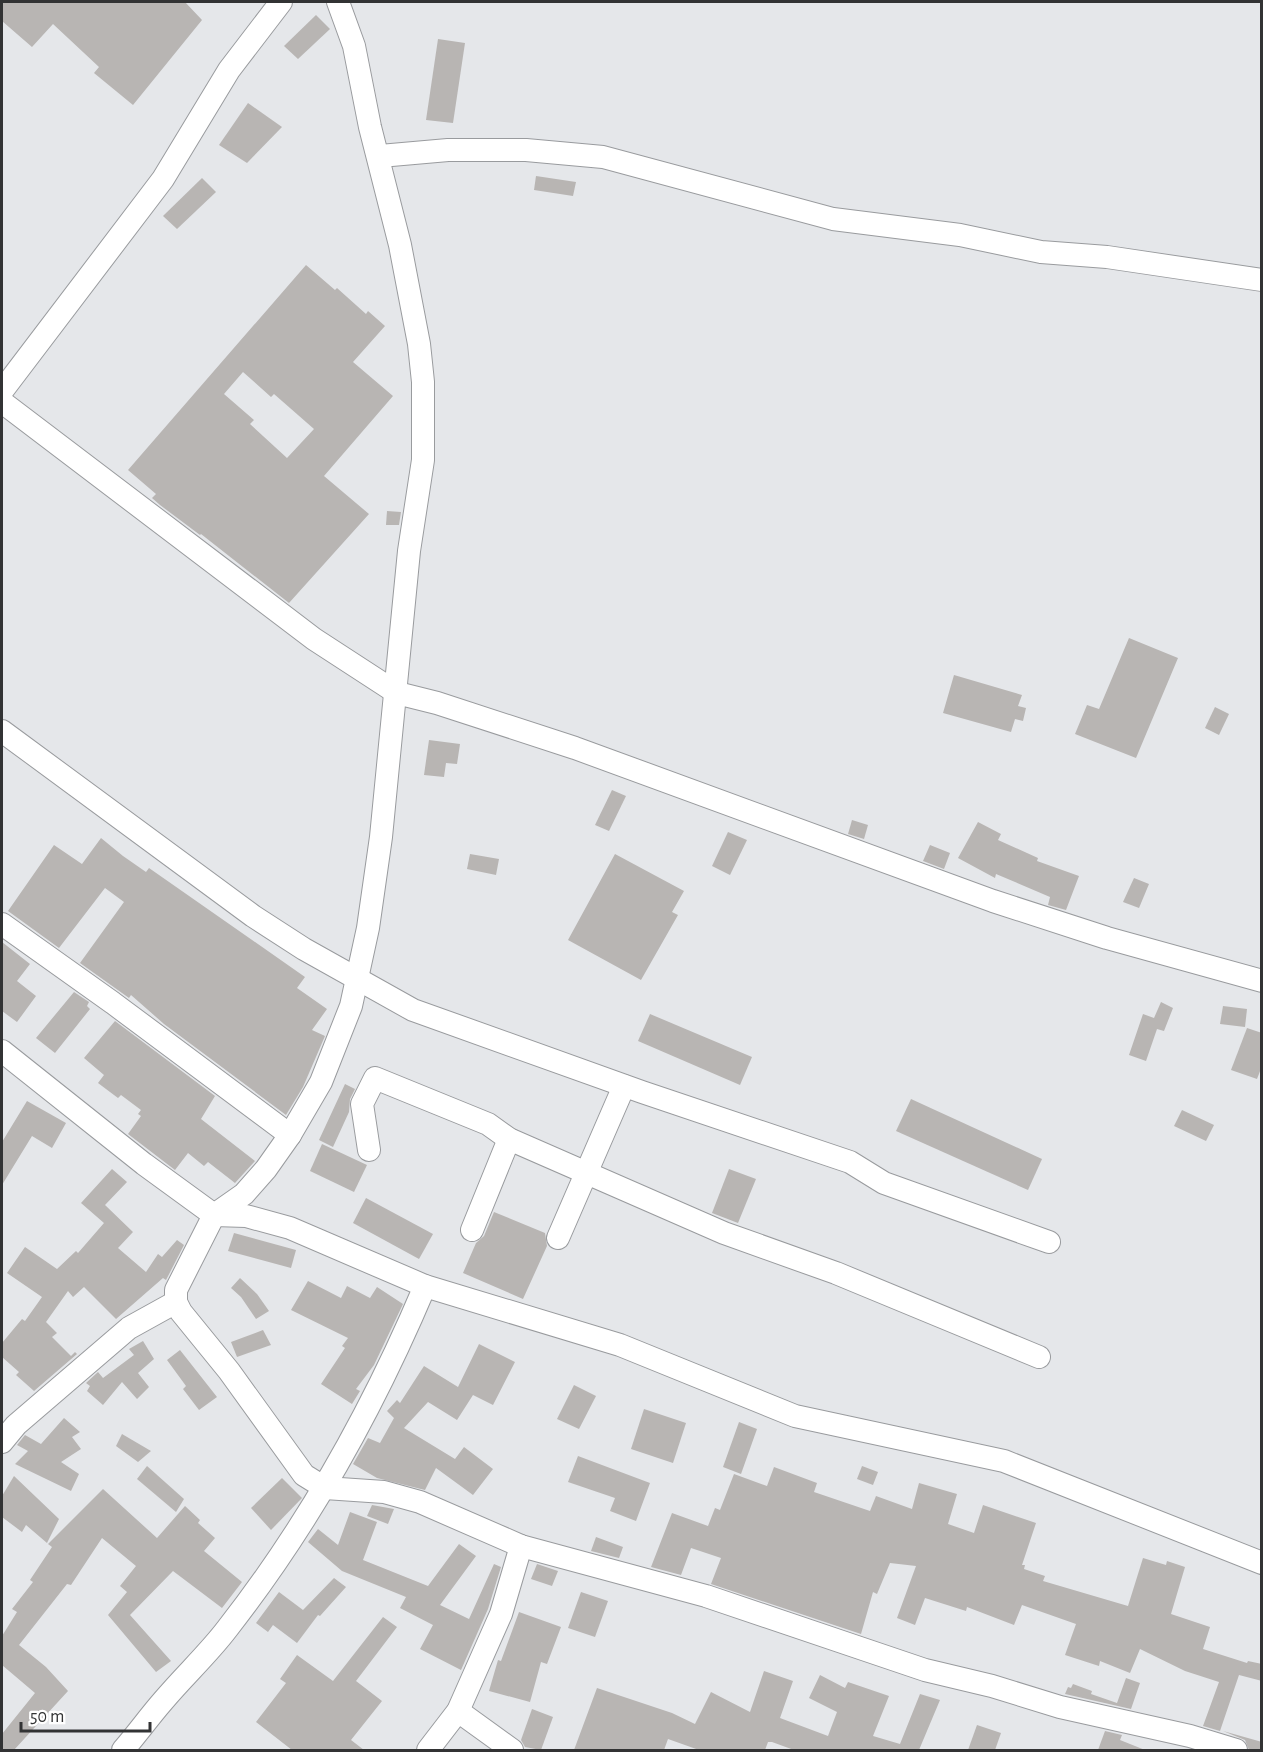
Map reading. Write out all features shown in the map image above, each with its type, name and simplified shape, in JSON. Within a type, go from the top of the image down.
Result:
[{"type":"street","points":[[2,392],[163,178],[229,70],[281,2]]},
{"type":"street","points":[[338,2],[354,46],[370,127],[380,156],[410,291],[423,382],[423,460],[409,552],[397,693],[381,837],[368,928],[351,1006],[321,1082],[290,1135],[266,1169],[244,1194],[213,1215],[180,1277],[176,1290],[176,1302],[181,1312],[236,1381],[304,1476],[325,1488],[384,1492],[420,1502],[521,1546],[706,1596],[925,1670],[992,1686],[1060,1707],[1190,1736],[1236,1750]]},
{"type":"street","points":[[380,156],[448,150],[526,150],[603,157],[833,219],[960,235],[1041,252],[1107,257],[1262,280]]},
{"type":"street","points":[[2,402],[314,639],[397,693],[437,703],[575,748],[993,901],[1107,938],[1262,981]]},
{"type":"street","points":[[2,731],[253,916],[304,950],[357,977],[412,1010],[624,1086],[850,1162],[884,1184],[1049,1242]]},
{"type":"street","points":[[2,924],[113,1003],[290,1135]]},
{"type":"street","points":[[2,1051],[144,1164],[213,1215],[246,1216],[290,1228],[425,1286],[620,1345],[795,1416],[1004,1461],[1262,1563]]},
{"type":"street","points":[[369,1150],[362,1104],[375,1078],[488,1124],[509,1139],[724,1233],[837,1273],[1039,1357]]},
{"type":"street","points":[[558,1238],[624,1086]]},
{"type":"street","points":[[472,1230],[509,1139]]},
{"type":"street","points":[[123,1750],[163,1700],[226,1630],[325,1488],[371,1406],[425,1286]]},
{"type":"street","points":[[6,1426],[129,1328],[176,1302]]},
{"type":"street","points":[[428,1750],[458,1711],[501,1614],[521,1546]]},
{"type":"street","points":[[458,1711],[512,1750]]},
{"type":"building","points":[[2,2],[185,2],[202,20],[133,105],[94,73],[99,67],[53,24],[32,47],[2,21]]},
{"type":"building","points":[[316,15],[330,29],[298,59],[284,46]]},
{"type":"building","points":[[438,39],[465,43],[453,123],[426,120]]},
{"type":"building","points":[[248,103],[282,127],[247,163],[219,145]]},
{"type":"building","points":[[536,176],[576,182],[573,196],[534,190]]},
{"type":"building","points":[[202,178],[216,192],[177,229],[163,216]]},
{"type":"building","points":[[306,265],[366,314],[368,311],[385,326],[353,362],[393,396],[324,476],[369,514],[289,603],[160,505],[152,498],[156,494],[128,470]],"holes":[[[243,372],[271,397],[274,394],[314,429],[287,458],[250,424],[254,420],[224,394]]]},
{"type":"building","points":[[387,511],[401,512],[399,525],[386,525]]},
{"type":"building","points":[[1129,638],[1178,658],[1136,758],[1075,734],[1087,705],[1099,709]]},
{"type":"building","points":[[954,675],[1022,695],[1018,706],[1026,708],[1023,721],[1015,719],[1011,732],[943,713]]},
{"type":"building","points":[[1215,707],[1229,714],[1219,735],[1205,728]]},
{"type":"building","points":[[429,740],[460,744],[457,764],[446,763],[444,777],[424,775]]},
{"type":"building","points":[[612,790],[626,796],[609,831],[595,825]]},
{"type":"building","points":[[852,820],[868,825],[864,839],[848,834]]},
{"type":"building","points":[[978,822],[1001,834],[998,840],[1038,858],[1037,861],[1079,876],[1066,910],[1048,905],[1050,897],[996,874],[995,878],[958,858]]},
{"type":"building","points":[[728,832],[747,840],[730,875],[712,866]]},
{"type":"building","points":[[101,838],[146,872],[149,868],[305,977],[297,988],[327,1009],[312,1030],[325,1036],[303,1087],[286,1115],[164,1024],[131,995],[129,998],[80,963],[124,902],[105,888],[59,948],[8,911],[54,845],[82,864]]},
{"type":"building","points":[[930,845],[950,853],[944,869],[923,861]]},
{"type":"building","points":[[470,854],[499,859],[496,875],[467,869]]},
{"type":"building","points":[[615,854],[684,891],[672,912],[678,915],[641,980],[568,940]]},
{"type":"building","points":[[1134,878],[1149,884],[1139,908],[1123,902]]},
{"type":"building","points":[[2,942],[30,964],[17,981],[36,996],[17,1022],[2,1011]]},
{"type":"building","points":[[74,992],[89,1002],[87,1006],[90,1009],[55,1053],[36,1038]]},
{"type":"building","points":[[1161,1002],[1173,1008],[1164,1031],[1157,1029],[1146,1061],[1129,1055],[1143,1014],[1154,1018]]},
{"type":"building","points":[[1223,1006],[1247,1009],[1245,1027],[1220,1024]]},
{"type":"building","points":[[650,1014],[752,1057],[740,1085],[638,1041]]},
{"type":"building","points":[[115,1021],[215,1096],[201,1119],[255,1161],[235,1183],[208,1162],[204,1166],[188,1153],[175,1170],[128,1134],[141,1116],[138,1114],[141,1110],[121,1095],[118,1098],[98,1083],[104,1075],[84,1058]]},
{"type":"building","points":[[1247,1028],[1262,1033],[1262,1066],[1257,1079],[1231,1070]]},
{"type":"building","points":[[345,1084],[355,1089],[350,1099],[349,1112],[333,1147],[319,1140]]},
{"type":"building","points":[[911,1099],[1042,1159],[1028,1190],[896,1131]]},
{"type":"building","points":[[27,1101],[66,1123],[52,1148],[32,1136],[2,1185],[2,1142]]},
{"type":"building","points":[[1182,1110],[1214,1125],[1206,1141],[1174,1126]]},
{"type":"building","points":[[322,1144],[367,1165],[354,1192],[310,1171]]},
{"type":"building","points":[[112,1169],[127,1182],[105,1205],[133,1232],[118,1248],[146,1272],[158,1254],[162,1257],[177,1240],[184,1245],[166,1280],[163,1278],[116,1319],[84,1287],[73,1297],[68,1291],[46,1322],[57,1333],[52,1337],[71,1356],[75,1352],[77,1354],[34,1391],[16,1375],[19,1372],[2,1357],[2,1343],[22,1319],[25,1321],[42,1297],[7,1273],[25,1247],[57,1269],[76,1251],[78,1253],[104,1223],[81,1203]]},
{"type":"building","points":[[729,1169],[756,1179],[738,1223],[712,1213]]},
{"type":"building","points":[[366,1198],[433,1234],[419,1259],[353,1223]]},
{"type":"building","points":[[494,1212],[545,1233],[547,1246],[523,1299],[463,1273],[476,1243],[484,1236]]},
{"type":"building","points":[[234,1233],[296,1250],[291,1268],[228,1251]]},
{"type":"building","points":[[240,1278],[257,1294],[269,1311],[256,1319],[241,1297],[231,1288]]},
{"type":"building","points":[[308,1281],[341,1298],[347,1286],[370,1298],[377,1287],[403,1304],[374,1365],[356,1389],[360,1391],[352,1404],[321,1384],[345,1348],[342,1346],[348,1338],[291,1310]]},
{"type":"building","points":[[263,1330],[271,1345],[237,1357],[231,1342]]},
{"type":"building","points":[[143,1341],[154,1359],[138,1373],[149,1387],[137,1399],[122,1382],[103,1405],[87,1391],[90,1386],[86,1383],[98,1372],[103,1378],[134,1355],[129,1349]]},
{"type":"building","points":[[479,1344],[515,1362],[493,1405],[473,1395],[457,1420],[428,1402],[404,1428],[455,1459],[464,1447],[493,1469],[473,1495],[436,1468],[425,1490],[377,1478],[353,1464],[368,1438],[380,1443],[394,1418],[387,1411],[397,1400],[400,1403],[424,1366],[458,1387]]},
{"type":"building","points":[[180,1350],[217,1397],[199,1410],[183,1389],[186,1386],[167,1360]]},
{"type":"building","points":[[574,1385],[596,1396],[579,1429],[557,1419]]},
{"type":"building","points":[[644,1409],[686,1423],[673,1463],[631,1449]]},
{"type":"building","points":[[64,1418],[80,1432],[72,1437],[81,1449],[61,1462],[79,1474],[71,1491],[15,1464],[28,1451],[17,1445],[25,1435],[41,1444]]},
{"type":"building","points":[[739,1422],[757,1429],[741,1474],[723,1467]]},
{"type":"building","points":[[122,1434],[151,1451],[138,1462],[116,1446]]},
{"type":"building","points":[[578,1456],[650,1483],[636,1521],[610,1511],[615,1498],[568,1482]]},
{"type":"building","points":[[147,1466],[184,1499],[176,1512],[137,1479]]},
{"type":"building","points":[[862,1466],[878,1472],[873,1485],[857,1479]]},
{"type":"building","points":[[774,1467],[817,1483],[814,1492],[870,1511],[876,1496],[912,1509],[919,1483],[957,1494],[948,1524],[974,1533],[983,1505],[1036,1523],[1022,1565],[1025,1565],[1024,1569],[1045,1576],[1043,1581],[1128,1606],[1143,1558],[1166,1565],[1167,1561],[1185,1567],[1171,1614],[1210,1627],[1203,1649],[1247,1663],[1248,1661],[1262,1664],[1262,1681],[1239,1675],[1220,1731],[1203,1726],[1219,1682],[1185,1671],[1140,1649],[1130,1673],[1100,1661],[1099,1666],[1065,1655],[1076,1624],[1022,1605],[1014,1625],[967,1607],[966,1611],[925,1598],[915,1625],[897,1618],[916,1566],[890,1563],[877,1594],[873,1592],[861,1634],[711,1584],[721,1558],[691,1548],[681,1575],[651,1567],[672,1513],[708,1526],[715,1508],[720,1510],[734,1474],[767,1486]]},
{"type":"building","points":[[14,1476],[59,1519],[47,1543],[26,1525],[22,1532],[2,1517],[2,1496]]},
{"type":"building","points":[[282,1478],[302,1498],[271,1530],[251,1508]]},
{"type":"building","points":[[103,1489],[157,1538],[185,1506],[200,1520],[198,1523],[215,1538],[204,1551],[242,1582],[222,1608],[173,1571],[130,1615],[171,1661],[156,1672],[108,1615],[127,1592],[120,1586],[136,1566],[102,1538],[71,1585],[67,1584],[19,1645],[46,1667],[68,1691],[14,1750],[2,1750],[2,1734],[35,1693],[2,1665],[2,1636],[17,1612],[12,1609],[33,1582],[30,1580],[52,1547],[48,1544]]},
{"type":"building","points":[[372,1505],[394,1509],[388,1524],[367,1516]]},
{"type":"building","points":[[350,1512],[377,1522],[363,1560],[428,1586],[459,1544],[476,1556],[440,1605],[469,1619],[494,1564],[501,1567],[488,1609],[461,1670],[420,1649],[433,1625],[400,1608],[406,1597],[342,1571],[308,1542],[318,1529],[338,1545]]},
{"type":"building","points":[[596,1537],[623,1547],[619,1558],[591,1551]]},
{"type":"building","points":[[537,1564],[558,1571],[552,1586],[531,1579]]},
{"type":"building","points":[[334,1578],[346,1587],[320,1616],[318,1615],[297,1643],[273,1625],[268,1632],[256,1623],[279,1592],[303,1610]]},
{"type":"building","points":[[581,1592],[608,1601],[595,1637],[568,1628]]},
{"type":"building","points":[[519,1612],[561,1627],[547,1664],[541,1662],[530,1702],[489,1691],[498,1660],[501,1661]]},
{"type":"building","points":[[383,1617],[397,1627],[356,1681],[382,1701],[351,1740],[364,1750],[292,1750],[256,1722],[286,1683],[280,1679],[297,1655],[333,1681]]},
{"type":"building","points":[[764,1671],[793,1681],[780,1718],[828,1736],[837,1712],[809,1698],[820,1675],[845,1688],[848,1682],[889,1696],[873,1736],[900,1744],[920,1694],[940,1700],[919,1750],[794,1750],[768,1742],[765,1750],[699,1750],[668,1739],[664,1750],[574,1750],[597,1688],[672,1713],[695,1724],[711,1692],[750,1712]]},
{"type":"building","points":[[1126,1678],[1140,1683],[1131,1709],[1065,1694],[1068,1687],[1071,1688],[1073,1684],[1092,1691],[1091,1694],[1117,1703]]},
{"type":"building","points":[[532,1709],[553,1717],[541,1750],[525,1747],[521,1740]]},
{"type":"building","points":[[977,1725],[1001,1733],[995,1750],[968,1750]]},
{"type":"building","points":[[1105,1731],[1122,1735],[1120,1740],[1145,1750],[1098,1750]]},
{"type":"building","points":[[1223,1731],[1262,1742],[1262,1750],[1249,1750],[1245,1740]]}]
